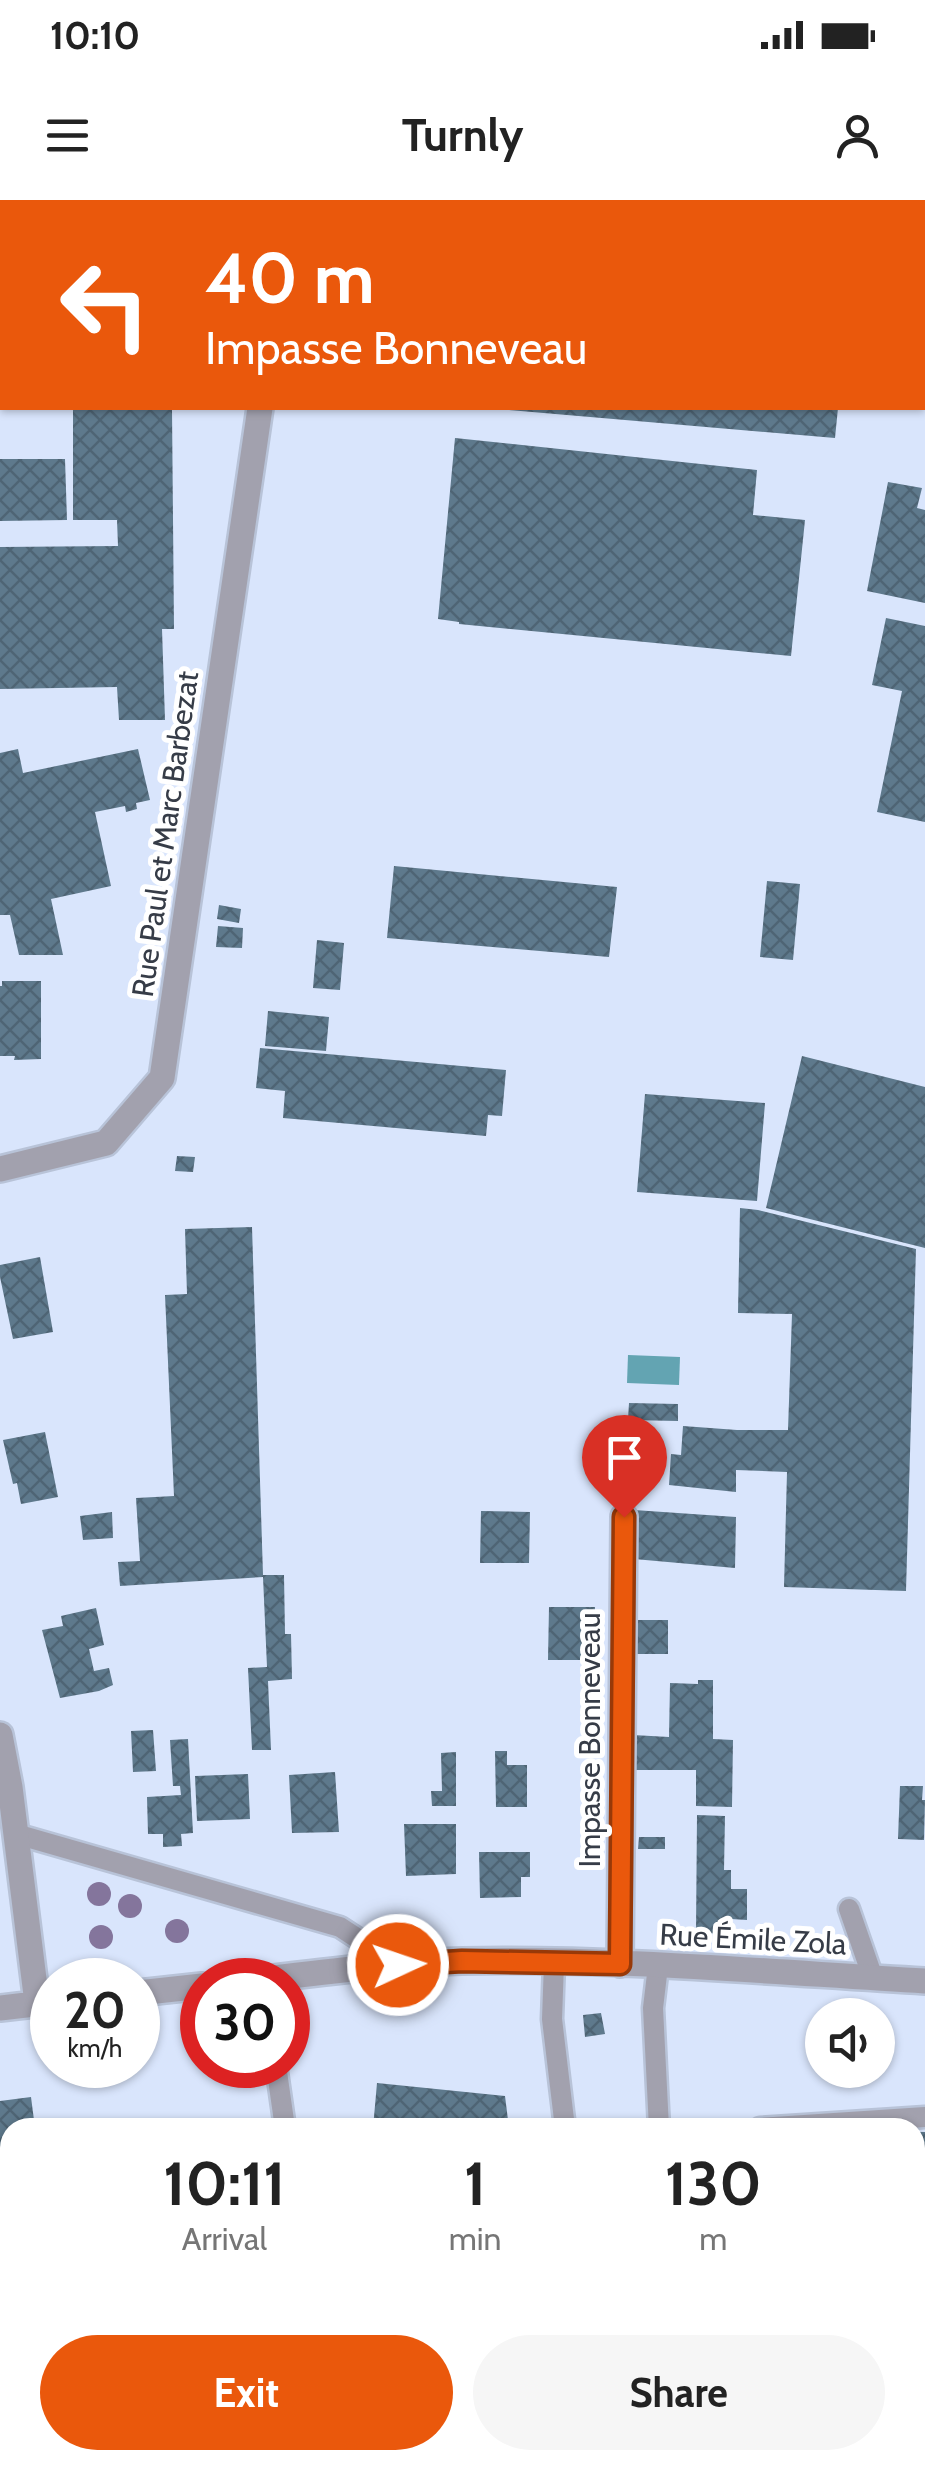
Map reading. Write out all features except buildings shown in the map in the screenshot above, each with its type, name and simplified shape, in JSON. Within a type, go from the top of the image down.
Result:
[{"type":"street","name":"Rue Paul et Marc Barbezat","points":[[0,1170],[106,1143],[162,1078],[260,410]]},
{"type":"street","name":"Impasse Bonneveau","points":[[620,1964],[624,1517]]},
{"type":"street","points":[[0,1735],[16,1834],[10,1862],[34,1958]]},
{"type":"street","name":"Rue Émile Zola","points":[[310,1975],[462,1961],[620,1964],[925,1981]]},
{"type":"street","points":[[0,2008],[30,2004]]},
{"type":"lane","points":[[16,1834],[340,1927],[398,1965]]},
{"type":"lane","points":[[849,1909],[873,1978]]},
{"type":"lane","points":[[554,1963],[552,2019],[564,2118]]},
{"type":"lane","points":[[658,1966],[652,2008],[658,2118]]},
{"type":"lane","points":[[279,2088],[284,2118]]},
{"type":"shaded area","points":[[628,1355],[680,1357],[679,1385],[627,1383]]},
{"type":"route","points":[[398,1965],[462,1961],[620,1964],[624,1517]]}]
